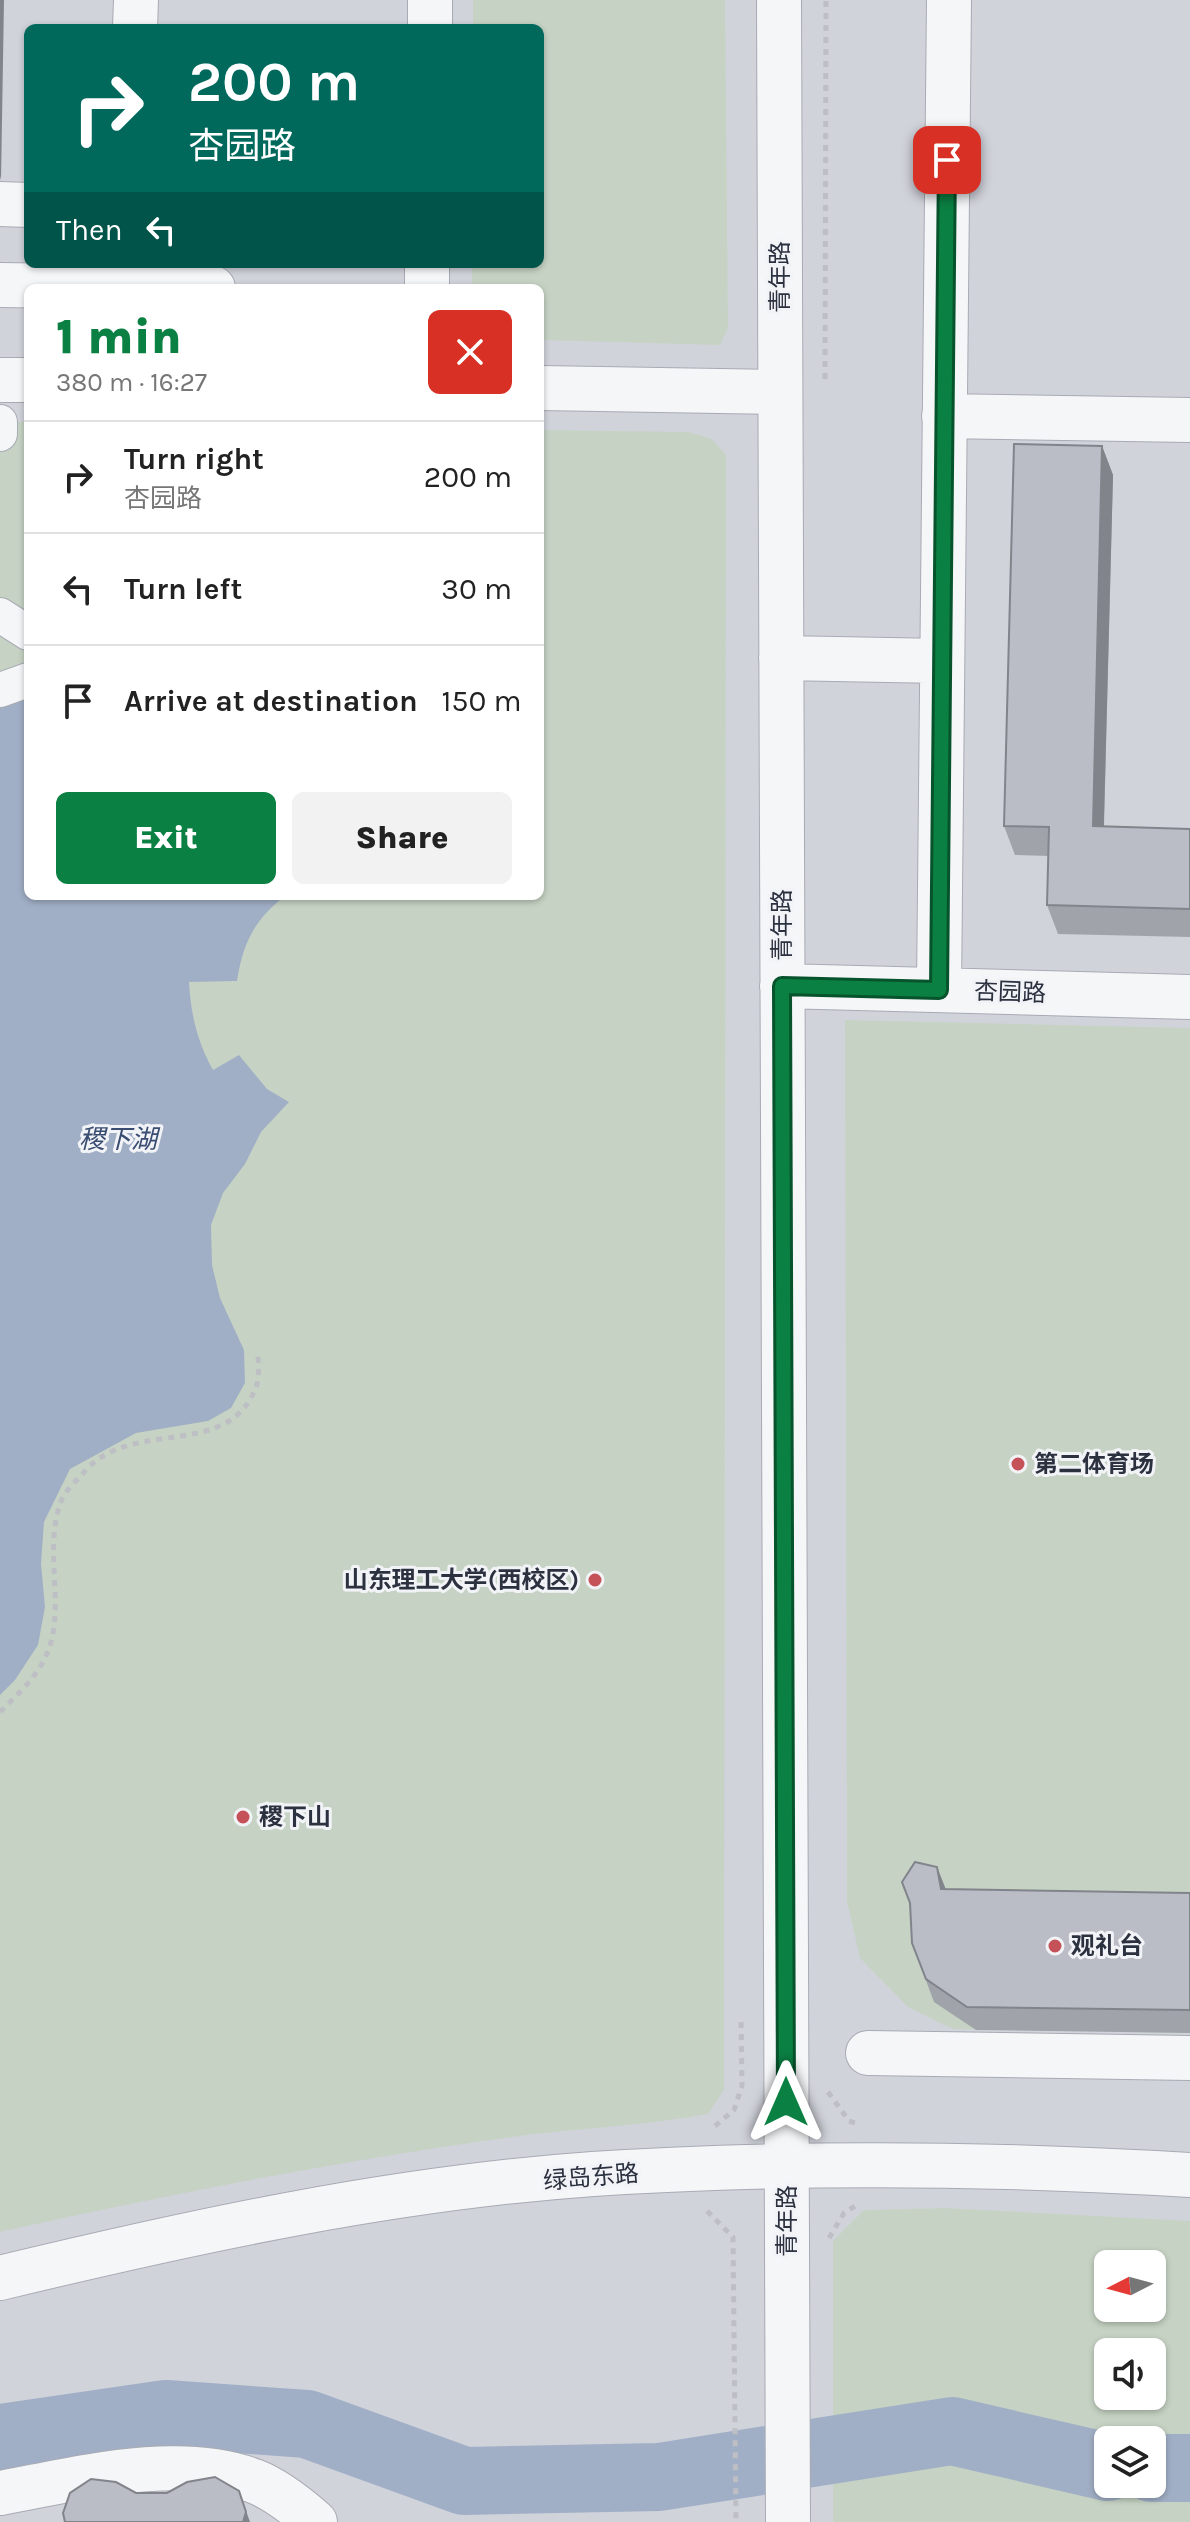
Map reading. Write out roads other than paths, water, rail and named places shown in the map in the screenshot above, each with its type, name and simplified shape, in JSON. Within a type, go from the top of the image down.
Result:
[{"type":"street","points":[[135,24],[136,0]]},
{"type":"street","points":[[430,0],[430,24]]},
{"type":"street","name":"青年路","points":[[779,0],[788,2508]]},
{"type":"street","points":[[939,990],[949,0]]},
{"type":"street","points":[[0,204],[24,205]]},
{"type":"street","points":[[0,285],[24,285]]},
{"type":"street","points":[[0,380],[24,380]]},
{"type":"street","points":[[544,388],[780,392]]},
{"type":"street","points":[[944,416],[1190,420]]},
{"type":"street","points":[[0,422],[0,434]]},
{"type":"street","points":[[0,615],[24,630]]},
{"type":"street","points":[[781,658],[942,661]]},
{"type":"street","points":[[0,690],[24,681]]},
{"type":"street","name":"杏园路","points":[[782,986],[1190,997]]},
{"type":"street","points":[[868,2053],[1190,2058]]},
{"type":"street","name":"绿岛东路","points":[[0,2278],[193,2231],[408,2196],[591,2175],[787,2166],[1064,2168],[1190,2175]]},
{"type":"street","points":[[0,2493],[122,2472],[190,2468],[255,2481],[315,2522]]},
{"type":"water","name":"稷下湖","points":[[24,681],[24,900],[280,900],[265,914],[252,933],[237,981],[189,982],[196,1028],[213,1070],[239,1055],[267,1089],[289,1102],[261,1132],[245,1164],[223,1193],[211,1225],[212,1265],[220,1298],[244,1350],[245,1383],[231,1408],[208,1421],[136,1433],[70,1469],[44,1522],[41,1564],[45,1607],[38,1645],[15,1680],[0,1695],[0,690]]},
{"type":"waterway","points":[[0,2438],[166,2414],[307,2424],[464,2481],[659,2477],[952,2431],[1094,2464]]},
{"type":"waterway","points":[[1166,2468],[1190,2468]]},
{"type":"place","name":"第二体育场","points":[[1018,1464]]},
{"type":"place","name":"山东理工大学(西校区)","points":[[595,1580]]},
{"type":"place","name":"稷下山","points":[[243,1817]]},
{"type":"place","name":"观礼台","points":[[1055,1946]]}]
